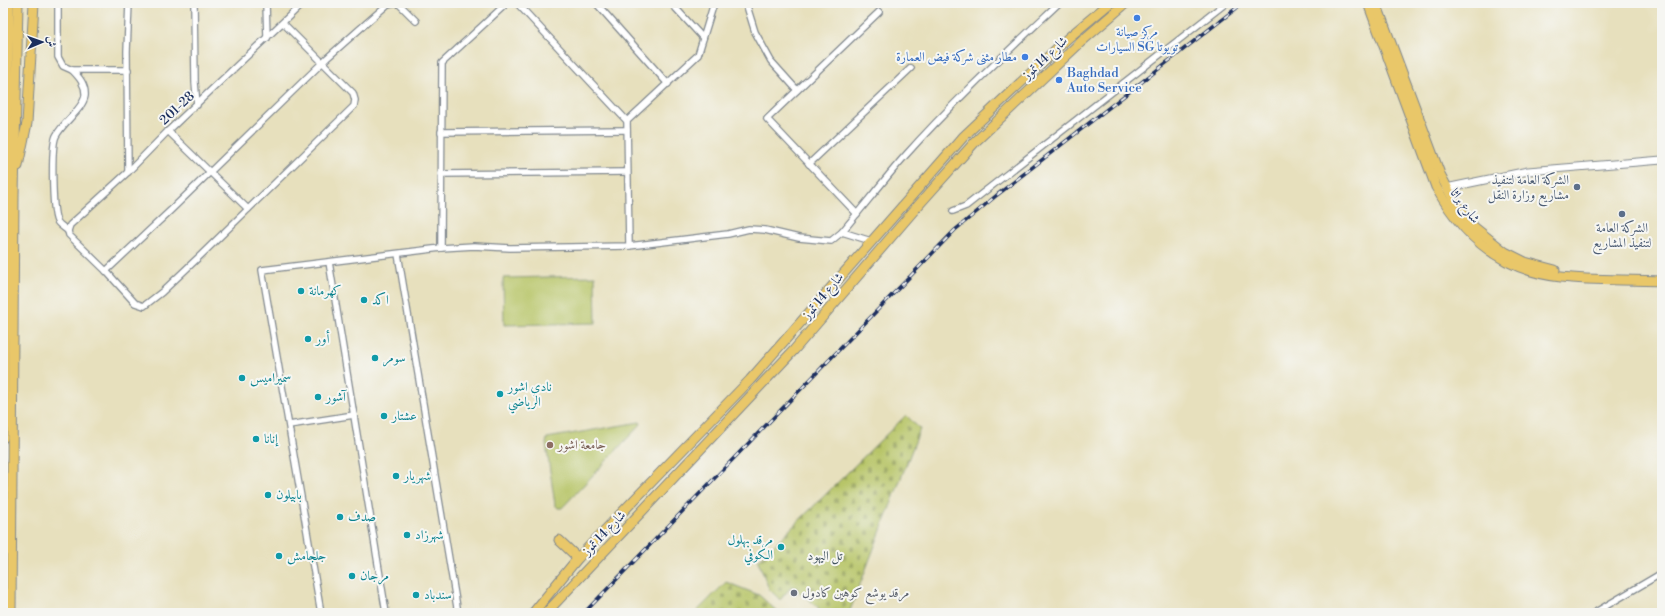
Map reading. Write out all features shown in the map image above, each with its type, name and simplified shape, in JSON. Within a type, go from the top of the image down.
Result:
[{"type":"main road","points":[[3,438],[7,46],[9,3]]},
{"type":"main road","points":[[11,613],[14,195],[18,3]]},
{"type":"main road","points":[[14,195],[27,123],[34,3]]},
{"type":"main road","name":"شارع 14 تموز","points":[[533,613],[578,558],[750,380],[940,163],[986,114],[1068,38],[1110,3]]},
{"type":"main road","name":"شارع 14 تموز","points":[[546,613],[794,350],[975,142],[1077,46],[1126,3]]},
{"type":"main road","name":"شارع براثا","points":[[1368,3],[1436,187],[1450,210],[1476,240],[1505,261],[1520,268],[1535,272],[1561,277],[1662,281]]},
{"type":"main road","name":"شارع براثا","points":[[1376,3],[1424,135],[1446,188],[1464,216],[1483,235],[1505,252],[1525,262],[1562,271],[1662,275]]},
{"type":"main road","points":[[3,94],[6,124]]},
{"type":"main road","points":[[559,540],[578,558]]},
{"type":"street","points":[[58,3],[58,57],[63,66],[72,70],[82,81],[85,95],[83,103],[67,120],[56,137],[53,168],[54,208],[57,223],[68,231],[69,235],[136,303],[144,306],[162,292],[354,106],[355,100],[352,93],[283,23]]},
{"type":"street","points":[[128,172],[129,3]]},
{"type":"street","points":[[194,3],[195,82],[197,105]]},
{"type":"street","points":[[266,3],[267,38]]},
{"type":"street","name":"201-28","points":[[68,231],[70,225],[128,172],[168,131],[304,3]]},
{"type":"street","points":[[106,271],[322,63],[388,4],[392,3]]},
{"type":"street","points":[[398,3],[416,21]]},
{"type":"street","points":[[441,248],[442,63],[507,3]]},
{"type":"street","points":[[517,3],[627,121],[629,246]]},
{"type":"street","points":[[596,3],[668,84]]},
{"type":"street","points":[[671,3],[704,38]]},
{"type":"street","points":[[627,121],[698,55],[714,3]]},
{"type":"street","points":[[746,3],[755,32],[771,61],[797,90]]},
{"type":"street","points":[[321,613],[262,270],[441,248],[474,246],[510,248],[629,246],[749,230],[765,230],[799,238],[831,241],[842,232],[904,157],[996,63],[1059,3]]},
{"type":"street","points":[[953,211],[966,206],[1226,3]]},
{"type":"street","points":[[857,214],[767,119],[879,12]]},
{"type":"street","points":[[809,164],[911,68]]},
{"type":"street","points":[[72,70],[128,70]]},
{"type":"street","points":[[442,132],[627,130]]},
{"type":"street","points":[[168,131],[248,209]]},
{"type":"street","points":[[1446,188],[1528,171],[1662,160]]},
{"type":"street","points":[[441,174],[628,172]]},
{"type":"street","points":[[842,232],[871,241]]},
{"type":"street","points":[[398,254],[456,613]]},
{"type":"street","points":[[329,262],[386,613]]},
{"type":"street","points":[[289,425],[354,416]]},
{"type":"street","points":[[1594,613],[1662,573]]},
{"type":"green space","points":[[595,276],[596,323],[504,325],[503,278]]},
{"type":"green space","name":"تل اليهود","points":[[906,415],[920,429],[849,613],[816,613],[819,608],[792,586],[780,600],[769,589],[758,561]]},
{"type":"green space","points":[[640,422],[641,424],[562,508],[558,508],[555,505],[546,444],[547,438]]},
{"type":"green space","points":[[726,582],[759,595],[779,613],[695,613]]},
{"type":"railway","points":[[584,613],[955,230],[997,195],[1243,3]]},
{"type":"place","name":"مركز صيانة السيارات SG تويوتا","points":[[1137,18]]},
{"type":"place","name":"مطار مثنى شركة فيض العمارة","points":[[1025,57]]},
{"type":"place","name":"Baghdad Auto Service","points":[[1059,80]]},
{"type":"place","name":"الشركة العامة لتنفيذ مشاريع وزارة النقل","points":[[1577,187]]},
{"type":"place","name":"الشركة العامة لتنفيذ المشاريع","points":[[1622,214]]},
{"type":"place","name":"كهرمانة","points":[[301,291]]},
{"type":"place","name":"اكد","points":[[364,300]]},
{"type":"place","name":"أور","points":[[308,339]]},
{"type":"place","name":"سومر","points":[[375,358]]},
{"type":"place","name":"سميراميس","points":[[242,378]]},
{"type":"place","name":"نادي اشور الرياضي","points":[[500,394]]},
{"type":"place","name":"آشور","points":[[318,397]]},
{"type":"place","name":"عشتار","points":[[384,416]]},
{"type":"place","name":"إنانا","points":[[256,439]]},
{"type":"place","name":"جامعة اشور","points":[[550,445]]},
{"type":"place","name":"شهريار","points":[[396,476]]},
{"type":"place","name":"بابيلون","points":[[268,495]]},
{"type":"place","name":"صدف","points":[[340,517]]},
{"type":"place","name":"شهرزاد","points":[[407,535]]},
{"type":"place","name":"مرقد بهلول الكوفي","points":[[781,547]]},
{"type":"place","name":"جلجامش","points":[[279,556]]},
{"type":"place","name":"مرجان","points":[[352,576]]},
{"type":"place","name":"مرقد يوشع كوهين كادول","points":[[794,593]]},
{"type":"place","name":"سندباد","points":[[416,595]]}]
